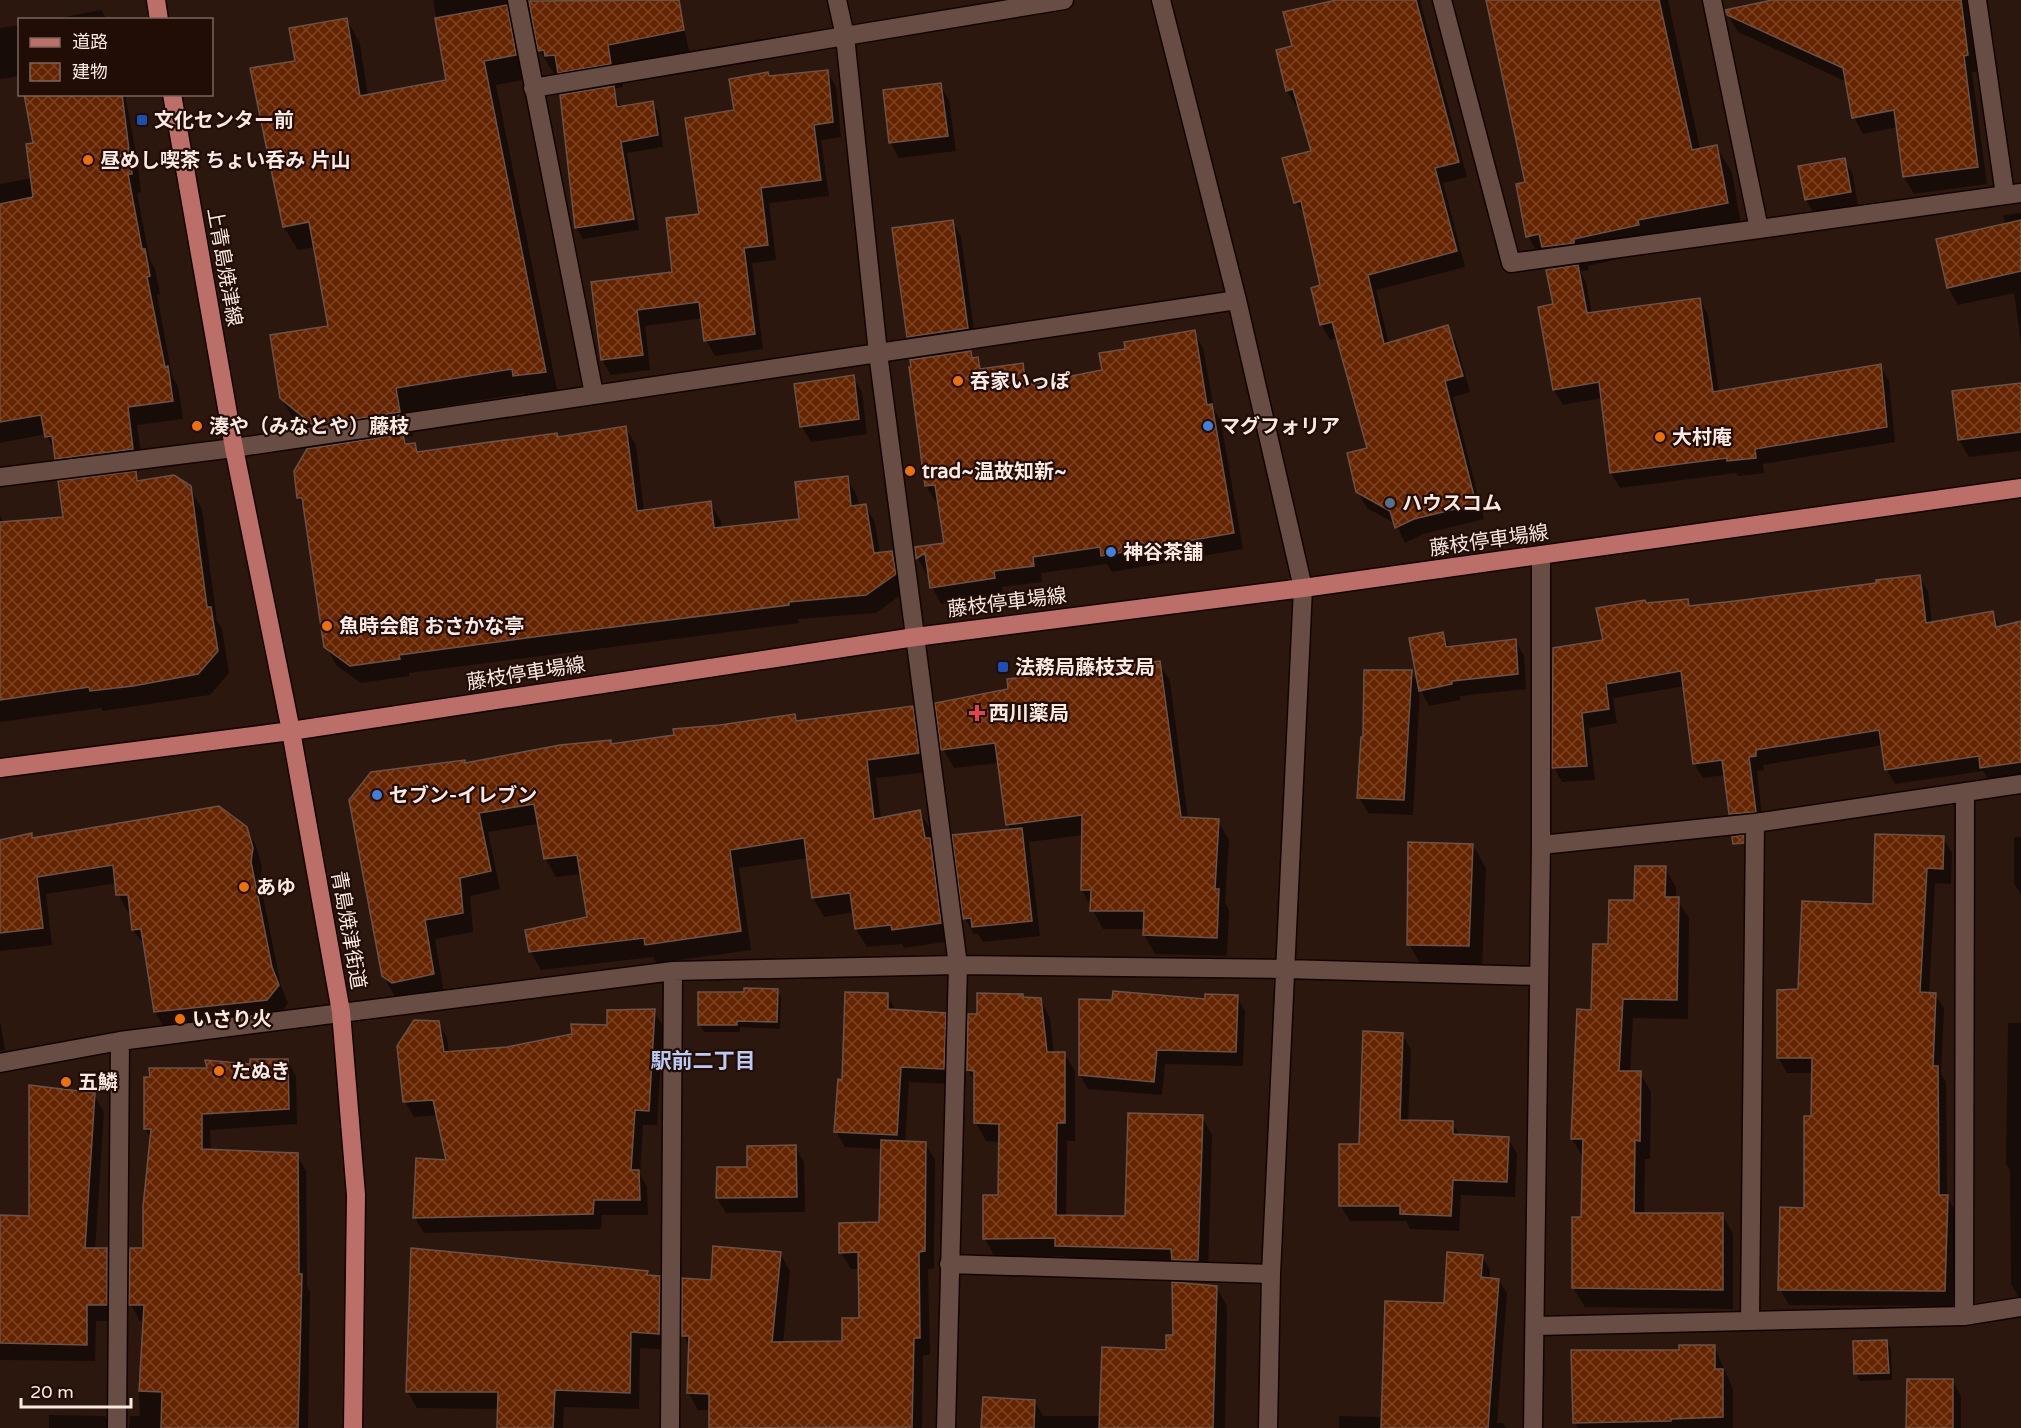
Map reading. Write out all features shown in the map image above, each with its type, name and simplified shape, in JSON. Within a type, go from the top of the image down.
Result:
[{"type":"main road","points":[[156,0],[159,18]]},
{"type":"main road","name":"上青島焼津線","points":[[172,96],[234,448]]},
{"type":"main road","name":"青島焼津街道","points":[[234,448],[291,731],[341,1012],[356,1195],[352,1428]]},
{"type":"main road","name":"藤枝停車場線","points":[[0,768],[291,731],[915,636],[1303,588],[2021,488]]},
{"type":"street","points":[[517,0],[594,394]]},
{"type":"street","points":[[837,0],[845,36],[878,353],[958,965],[946,1428]]},
{"type":"street","points":[[533,88],[1064,0]]},
{"type":"street","points":[[1161,0],[1237,300],[1303,588],[1271,1274],[1268,1428]]},
{"type":"street","points":[[1442,0],[1511,263],[2013,194],[1977,0]]},
{"type":"street","points":[[1712,0],[1759,229]]},
{"type":"street","points":[[0,477],[234,448],[1237,300]]},
{"type":"street","points":[[1533,1428],[1541,845],[1541,555]]},
{"type":"street","points":[[1541,845],[1755,823],[2021,784]]},
{"type":"street","points":[[1964,1316],[1965,792]]},
{"type":"street","points":[[1750,1319],[1755,823]]},
{"type":"street","points":[[0,1063],[120,1041],[673,971],[958,965],[1285,969],[1538,976]]},
{"type":"street","points":[[670,1428],[673,971]]},
{"type":"street","points":[[117,1428],[120,1041]]},
{"type":"street","points":[[949,1264],[1271,1274]]},
{"type":"street","points":[[1536,1326],[1750,1319],[1964,1316],[2021,1307]]},
{"type":"building","points":[[679,0],[684,30],[608,45],[611,64],[558,73],[555,55],[545,56],[544,50],[538,51],[529,1]]},
{"type":"building","points":[[1336,0],[1416,0],[1459,162],[1435,168],[1457,251],[1368,275],[1384,344],[1448,325],[1463,376],[1445,381],[1476,504],[1414,519],[1395,528],[1390,511],[1356,492],[1347,453],[1367,448],[1332,322],[1320,325],[1311,288],[1320,285],[1301,201],[1294,203],[1282,158],[1311,151],[1293,89],[1286,91],[1276,50],[1292,46],[1283,12]]},
{"type":"building","points":[[1486,0],[1659,0],[1692,150],[1717,145],[1728,203],[1638,220],[1639,225],[1574,239],[1574,243],[1542,247],[1539,234],[1526,237],[1516,184],[1525,182]]},
{"type":"building","points":[[1772,0],[1961,0],[1968,55],[1964,56],[1978,167],[1903,177],[1894,110],[1852,118],[1843,68],[1727,15],[1725,10]]},
{"type":"building","points":[[507,5],[516,55],[484,61],[546,372],[513,376],[512,369],[396,388],[400,412],[313,425],[280,398],[270,335],[328,326],[309,222],[283,227],[250,68],[295,61],[289,28],[347,18],[360,96],[446,80],[435,18]]},
{"type":"building","points":[[828,70],[833,122],[814,125],[821,180],[761,188],[768,245],[744,248],[755,334],[704,341],[699,302],[637,310],[643,355],[601,360],[591,282],[672,272],[666,218],[699,214],[685,118],[734,110],[729,79],[768,72],[769,76]]},
{"type":"building","points":[[941,83],[948,136],[889,143],[883,90]]},
{"type":"building","points":[[614,86],[617,107],[653,101],[658,135],[621,142],[634,219],[575,228],[560,95]]},
{"type":"building","points":[[24,96],[122,96],[132,174],[128,174],[142,249],[145,249],[150,276],[147,277],[165,367],[168,366],[173,401],[128,407],[133,449],[55,459],[52,436],[45,437],[41,415],[0,422],[0,204],[33,197],[26,144],[33,143]]},
{"type":"building","points":[[1845,158],[1851,192],[1805,200],[1798,166]]},
{"type":"building","points":[[953,220],[968,328],[907,337],[892,228]]},
{"type":"building","points":[[2021,220],[2021,271],[1947,288],[1936,239]]},
{"type":"building","points":[[1578,265],[1587,313],[1700,298],[1713,392],[1881,364],[1887,427],[1755,449],[1756,458],[1727,461],[1727,458],[1610,473],[1599,382],[1553,390],[1538,307],[1553,304],[1546,270]]},
{"type":"building","points":[[1195,330],[1207,405],[1212,404],[1234,533],[1101,556],[1100,547],[1033,557],[1034,566],[994,571],[995,578],[930,588],[925,553],[916,559],[915,547],[944,543],[935,485],[925,486],[909,367],[911,367],[910,360],[971,351],[972,358],[978,357],[980,369],[1023,363],[1026,385],[1102,370],[1099,353],[1125,349],[1124,342]]},
{"type":"building","points":[[854,375],[859,419],[800,427],[794,384]]},
{"type":"building","points":[[2021,383],[2021,432],[1958,440],[1952,391]]},
{"type":"building","points":[[626,426],[637,511],[711,501],[714,528],[799,519],[795,482],[848,476],[851,506],[866,504],[874,553],[892,551],[896,574],[866,595],[789,602],[789,605],[399,655],[400,659],[350,666],[324,647],[302,498],[297,498],[294,471],[307,449],[403,434],[405,444],[415,443],[417,452],[557,433],[558,437]]},
{"type":"building","points":[[136,471],[137,481],[174,475],[191,486],[207,607],[211,607],[218,651],[198,674],[133,686],[90,691],[89,687],[0,700],[0,522],[63,517],[58,481]]},
{"type":"building","points":[[1920,575],[1926,623],[1993,611],[1996,627],[2021,621],[2021,762],[1980,768],[1979,756],[1885,770],[1879,730],[1756,750],[1756,756],[1749,757],[1756,812],[1729,814],[1722,760],[1693,764],[1681,671],[1606,684],[1609,709],[1582,713],[1587,766],[1552,768],[1553,648],[1603,640],[1596,608],[1645,600],[1646,603],[1688,599],[1689,606],[1876,583],[1876,580]]},
{"type":"building","points":[[1443,632],[1446,647],[1516,639],[1518,674],[1452,681],[1452,684],[1419,691],[1409,638]]},
{"type":"building","points":[[1160,661],[1181,817],[1219,819],[1215,889],[1219,889],[1217,938],[1143,935],[1144,911],[1090,911],[1091,890],[1081,890],[1082,815],[1006,825],[995,743],[941,750],[935,703],[1008,689],[1007,679]]},
{"type":"building","points":[[1364,670],[1412,670],[1404,800],[1357,798],[1361,737],[1363,737]]},
{"type":"building","points":[[913,706],[919,753],[867,760],[874,819],[920,810],[925,838],[930,838],[941,923],[892,930],[891,925],[855,929],[850,893],[812,898],[804,838],[730,850],[741,931],[645,945],[644,938],[529,952],[525,930],[587,917],[577,855],[544,859],[534,804],[479,813],[491,871],[460,878],[463,913],[425,920],[434,974],[392,983],[382,976],[349,800],[371,772],[465,760],[465,763],[560,745],[611,740],[611,744],[674,735],[673,729],[795,714],[796,721]]},
{"type":"building","points":[[219,806],[247,827],[253,848],[251,862],[272,967],[279,985],[267,1000],[154,1012],[141,929],[132,930],[128,895],[116,895],[113,865],[37,877],[43,928],[0,933],[0,840],[32,833],[32,838]]},
{"type":"building","points":[[1022,828],[1032,921],[972,927],[971,918],[963,919],[952,835]]},
{"type":"building","points":[[1875,834],[1944,836],[1943,869],[1927,868],[1920,992],[1936,993],[1933,1066],[1938,1066],[1939,1195],[1948,1195],[1945,1291],[1778,1290],[1780,1207],[1804,1208],[1804,1116],[1811,1116],[1812,1058],[1777,1058],[1777,990],[1798,989],[1802,901],[1873,904]]},
{"type":"building","points":[[1744,835],[1744,843],[1733,844],[1732,837]]},
{"type":"building","points":[[1408,842],[1473,844],[1469,946],[1407,945]]},
{"type":"building","points":[[1635,866],[1666,866],[1665,897],[1679,897],[1677,1000],[1623,999],[1619,1071],[1641,1071],[1640,1141],[1635,1140],[1634,1213],[1723,1213],[1723,1290],[1572,1288],[1572,1217],[1581,1217],[1583,1139],[1571,1139],[1577,1009],[1591,1010],[1593,944],[1608,944],[1609,900],[1634,900]]},
{"type":"building","points":[[744,988],[778,989],[777,1022],[737,1021],[737,1025],[698,1025],[698,992],[744,992]]},
{"type":"building","points":[[1113,991],[1205,999],[1205,994],[1238,995],[1236,1052],[1157,1050],[1154,1082],[1079,1075],[1079,999],[1112,1000]]},
{"type":"building","points":[[845,992],[888,993],[888,1009],[946,1013],[944,1069],[901,1067],[897,1135],[834,1132],[838,1079],[842,1080]]},
{"type":"building","points":[[977,993],[1023,994],[1023,997],[1041,998],[1047,1052],[1065,1052],[1065,1123],[1057,1123],[1056,1215],[1125,1216],[1128,1113],[1203,1115],[1198,1260],[1172,1260],[1171,1249],[1055,1246],[1055,1238],[983,1239],[983,1195],[998,1195],[999,1124],[974,1123],[974,1071],[967,1070],[968,1014],[977,1014]]},
{"type":"building","points":[[655,1009],[649,1111],[635,1110],[631,1170],[639,1170],[640,1200],[594,1200],[593,1214],[413,1218],[416,1158],[446,1160],[433,1100],[403,1102],[397,1046],[414,1020],[439,1021],[444,1052],[507,1047],[572,1034],[571,1024],[607,1025],[607,1010]]},
{"type":"building","points":[[1363,1031],[1403,1033],[1400,1120],[1453,1121],[1453,1134],[1509,1137],[1507,1182],[1453,1180],[1451,1216],[1400,1214],[1400,1206],[1339,1206],[1339,1144],[1359,1144]]},
{"type":"building","points":[[250,1059],[288,1059],[289,1109],[202,1114],[202,1149],[298,1153],[299,1274],[302,1274],[298,1428],[161,1428],[162,1392],[139,1391],[144,1305],[129,1305],[130,1248],[143,1248],[143,1207],[151,1129],[144,1129],[144,1077],[150,1077],[149,1068],[207,1068],[205,1060],[250,1064]]},
{"type":"building","points":[[29,1085],[95,1093],[85,1248],[107,1248],[107,1305],[87,1305],[87,1345],[0,1343],[0,1215],[29,1216]]},
{"type":"building","points":[[881,1140],[926,1142],[925,1251],[919,1252],[920,1338],[914,1338],[912,1427],[709,1428],[709,1394],[687,1393],[689,1336],[682,1336],[682,1278],[711,1280],[713,1246],[781,1252],[772,1342],[842,1341],[842,1318],[859,1318],[858,1252],[839,1253],[839,1223],[879,1222]]},
{"type":"building","points":[[796,1145],[797,1197],[716,1198],[717,1167],[747,1167],[747,1146]]},
{"type":"building","points":[[411,1248],[648,1271],[647,1275],[660,1276],[659,1334],[631,1332],[630,1393],[555,1390],[553,1428],[497,1428],[498,1392],[406,1392]]},
{"type":"building","points":[[1447,1252],[1483,1255],[1481,1277],[1499,1279],[1488,1428],[1381,1428],[1385,1301],[1444,1303]]},
{"type":"building","points":[[1172,1282],[1217,1286],[1213,1428],[1099,1428],[1102,1347],[1166,1350],[1166,1335],[1173,1335]]},
{"type":"building","points":[[1887,1340],[1889,1373],[1854,1374],[1853,1341]]},
{"type":"building","points":[[1679,1345],[1715,1345],[1715,1369],[1723,1369],[1723,1417],[1671,1419],[1671,1421],[1573,1423],[1571,1350],[1679,1350]]},
{"type":"building","points":[[1907,1379],[1953,1379],[1953,1428],[1906,1428]]},
{"type":"building","points":[[983,1397],[1035,1400],[1034,1428],[981,1428]]},
{"type":"place","name":"文化センター前","points":[[142,120]]},
{"type":"place","name":"昼めし喫茶 ちょい呑み 片山","points":[[88,160]]},
{"type":"place","name":"呑家いっぽ","points":[[958,381]]},
{"type":"place","name":"湊や（みなとや）藤枝","points":[[197,426]]},
{"type":"place","name":"マグフォリア","points":[[1208,426]]},
{"type":"place","name":"大村庵","points":[[1660,437]]},
{"type":"place","name":"trad~温故知新~","points":[[910,471]]},
{"type":"place","name":"ハウスコム","points":[[1390,503]]},
{"type":"place","name":"神谷茶舗","points":[[1111,552]]},
{"type":"place","name":"魚時会館 おさかな亭","points":[[327,626]]},
{"type":"place","name":"法務局藤枝支局","points":[[1003,667]]},
{"type":"place","name":"西川薬局","points":[[977,713]]},
{"type":"place","name":"セブン-イレブン","points":[[377,795]]},
{"type":"place","name":"あゆ","points":[[244,887]]},
{"type":"place","name":"いさり火","points":[[180,1019]]},
{"type":"place","name":"たぬき","points":[[219,1071]]},
{"type":"place","name":"五鱗","points":[[66,1082]]},
{"type":"district","name":"駅前二丁目","points":[[703,1061]]}]
